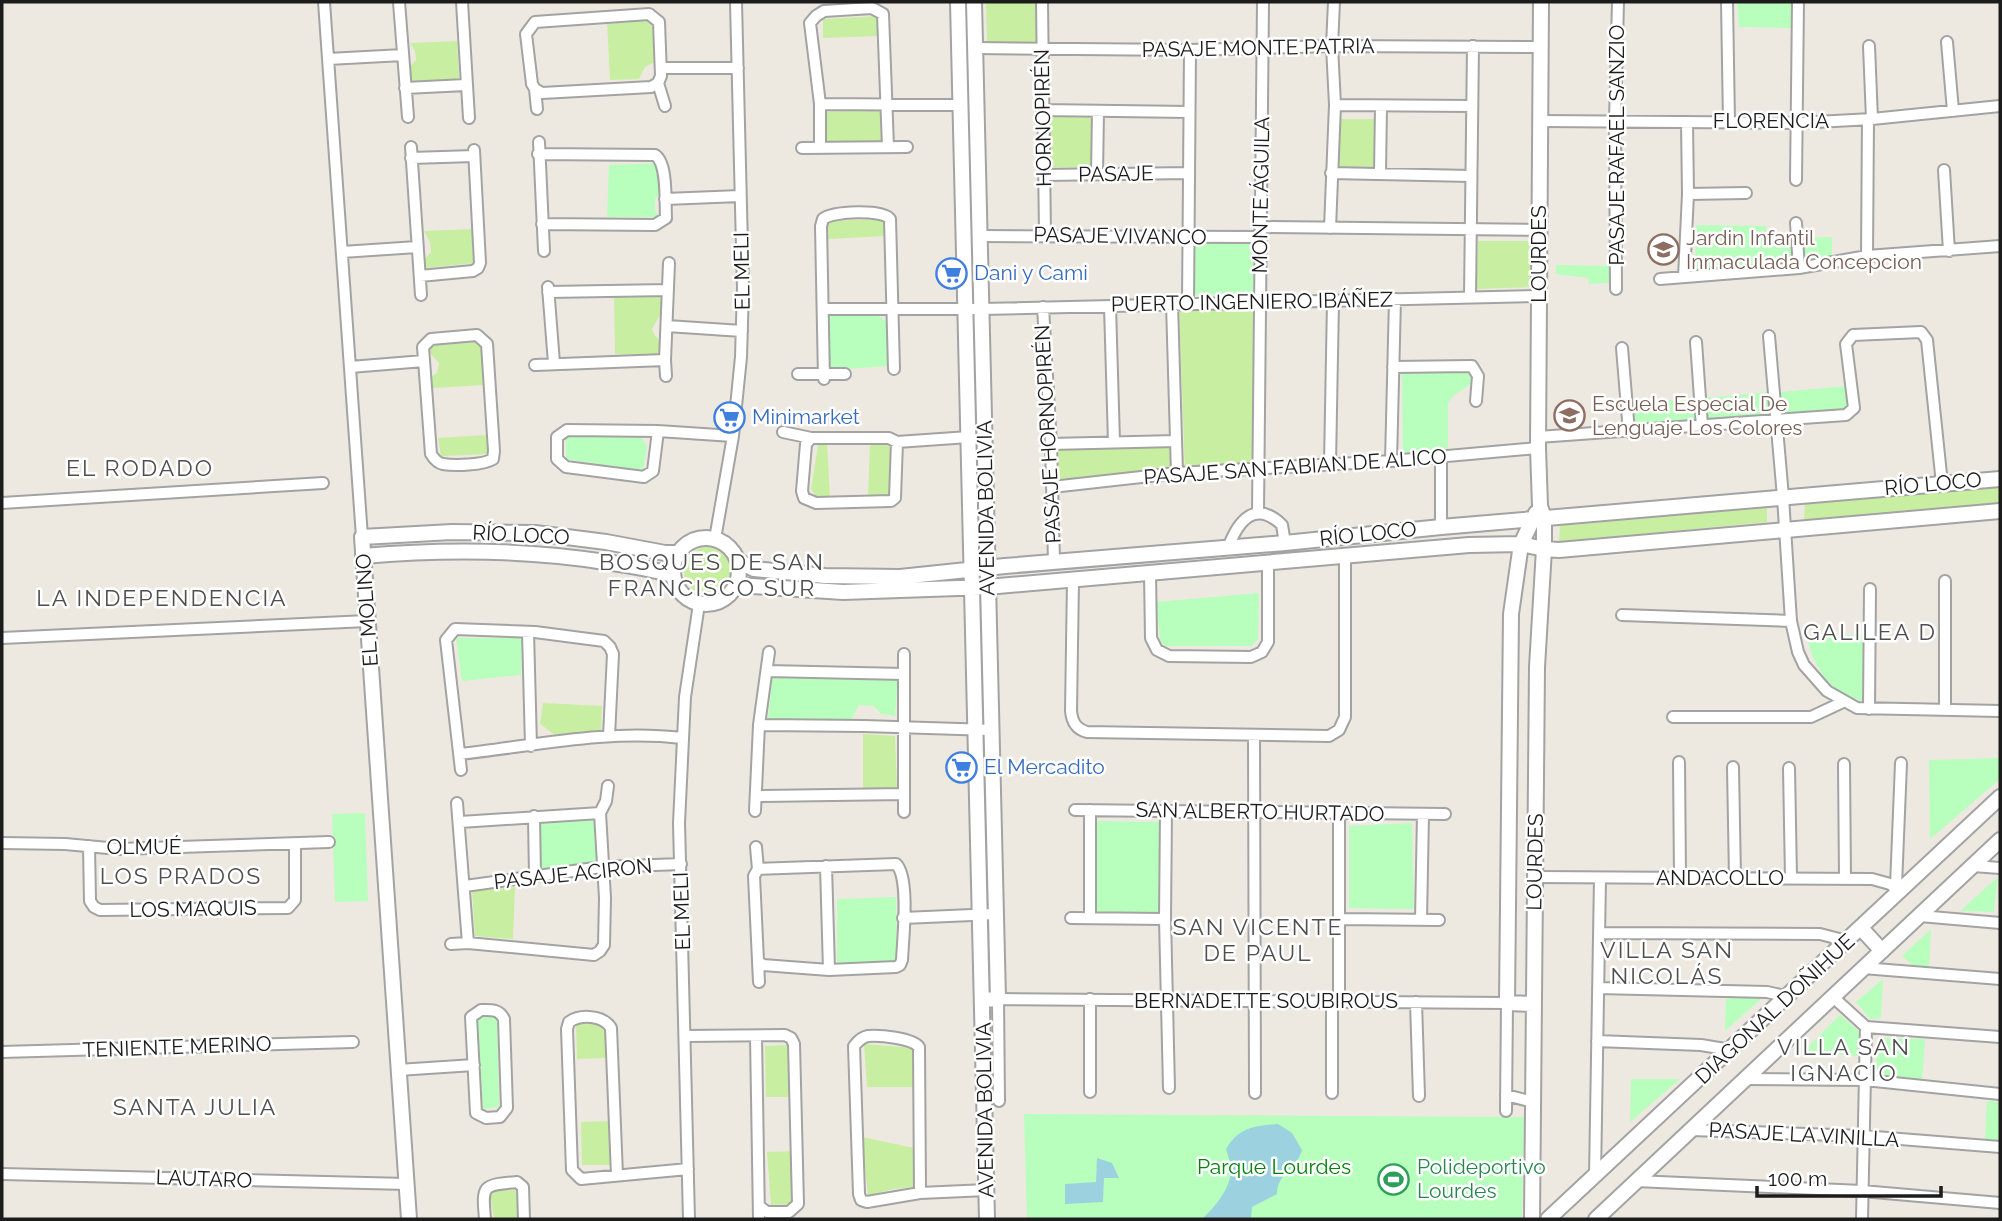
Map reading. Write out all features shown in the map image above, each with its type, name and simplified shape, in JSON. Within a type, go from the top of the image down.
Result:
[{"type":"street","name":"EL MOLINO","points":[[324,2],[409,1219]]},
{"type":"street","points":[[399,2],[408,117]]},
{"type":"street","points":[[462,2],[469,118]]},
{"type":"street","name":"EL MELI","points":[[715,539],[733,436],[742,331],[736,2]]},
{"type":"street","name":"AVENIDA BOLIVIA","points":[[958,2],[969,437],[980,569]]},
{"type":"street","name":"AVENIDA BOLIVIA","points":[[974,2],[981,309],[980,587],[975,728],[988,915]]},
{"type":"street","name":"HORNOPIRÉN","points":[[1042,2],[1045,235]]},
{"type":"street","name":"MONTE ÁGUILA","points":[[1258,513],[1263,2]]},
{"type":"street","points":[[1330,228],[1335,106],[1332,46],[1334,2]]},
{"type":"street","name":"LOURDES","points":[[1532,1219],[1537,667],[1544,549],[1539,514],[1538,442],[1541,2]]},
{"type":"street","name":"PASAJE RAFAEL SANZIO","points":[[1616,289],[1615,121],[1618,2]]},
{"type":"street","points":[[1727,2],[1729,122]]},
{"type":"street","points":[[1796,180],[1798,2]]},
{"type":"street","points":[[820,148],[820,104],[810,23],[824,11],[872,8],[883,14],[888,147]]},
{"type":"street","points":[[535,89],[542,93],[651,87],[658,83],[661,76],[659,22],[649,14],[535,22],[526,34],[537,109]]},
{"type":"street","points":[[1947,42],[1954,111]]},
{"type":"street","name":"PASAJE MONTE PATRIA","points":[[975,48],[1190,50],[1332,46],[1541,47]]},
{"type":"street","points":[[1470,298],[1473,46]]},
{"type":"street","points":[[1867,257],[1869,46]]},
{"type":"street","points":[[1188,304],[1190,50]]},
{"type":"street","points":[[328,60],[403,55]]},
{"type":"street","points":[[661,68],[738,68]]},
{"type":"street","points":[[658,83],[665,106]]},
{"type":"street","points":[[405,88],[466,85]]},
{"type":"street","points":[[820,104],[961,105]]},
{"type":"street","points":[[1335,106],[1472,106]]},
{"type":"street","points":[[1380,173],[1381,106]]},
{"type":"street","name":"FLORENCIA","points":[[1540,121],[1797,123],[1870,119],[2000,106]]},
{"type":"street","points":[[1042,110],[1189,112]]},
{"type":"street","points":[[1097,174],[1098,111]]},
{"type":"street","points":[[1684,277],[1688,194],[1687,122]]},
{"type":"street","points":[[802,148],[907,147]]},
{"type":"street","points":[[542,224],[655,225],[666,218],[663,163],[655,155],[538,148],[542,224],[544,251]]},
{"type":"street","points":[[420,276],[473,271],[478,268],[480,263],[474,153],[411,152],[421,295]]},
{"type":"street","points":[[1944,170],[1949,251]]},
{"type":"street","name":"PASAJE","points":[[1044,175],[1189,173]]},
{"type":"street","points":[[1331,173],[1471,176]]},
{"type":"street","points":[[1688,194],[1746,193]]},
{"type":"street","points":[[665,199],[740,196]]},
{"type":"street","points":[[824,377],[821,226],[823,219],[832,214],[882,213],[888,215],[891,222],[894,369]]},
{"type":"street","points":[[1797,223],[1799,268]]},
{"type":"street","name":"PASAJE VIVANCO","points":[[980,236],[1188,237],[1330,228],[1539,230]]},
{"type":"street","points":[[1660,279],[1799,268],[1867,257],[2000,246]]},
{"type":"street","points":[[342,252],[417,247]]},
{"type":"street","points":[[666,376],[669,263]]},
{"type":"street","points":[[554,363],[548,289],[668,290]]},
{"type":"street","name":"PUERTO INGENIERO IBÁÑEZ","points":[[823,309],[981,309],[1539,296]]},
{"type":"street","points":[[1391,461],[1395,299]]},
{"type":"street","points":[[1330,464],[1333,301]]},
{"type":"street","points":[[1172,304],[1177,473]]},
{"type":"street","points":[[1110,306],[1114,442]]},
{"type":"street","name":"PASAJE HORNOPIRÉN","points":[[1043,307],[1054,561]]},
{"type":"street","points":[[667,326],[742,331]]},
{"type":"street","name":"PASAJE SAN FABIAN DE ALICO","points":[[1052,487],[1177,473],[1441,457],[1629,432],[1846,415],[1854,408],[1846,344],[1849,339],[1853,335],[1920,332],[1927,340],[1942,484]]},
{"type":"street","points":[[477,335],[487,344],[494,451],[493,459],[487,463],[442,464],[435,461],[430,454],[424,361],[423,347],[431,339],[477,335]]},
{"type":"street","points":[[1769,337],[1791,621],[1804,665],[1818,683],[1843,702],[1868,709],[2000,710]]},
{"type":"street","points":[[1696,342],[1702,426]]},
{"type":"street","points":[[1622,348],[1629,432]]},
{"type":"street","points":[[535,365],[665,360]]},
{"type":"street","points":[[350,366],[424,361]]},
{"type":"street","points":[[1394,367],[1472,366],[1478,376],[1476,401]]},
{"type":"street","points":[[798,374],[824,377],[845,374]]},
{"type":"street","points":[[658,431],[653,471],[645,477],[566,467],[557,459],[558,437],[567,430],[658,431],[733,436]]},
{"type":"street","points":[[783,432],[811,438],[889,438],[897,442],[969,437]]},
{"type":"street","points":[[811,438],[806,444],[802,491],[804,498],[816,503],[891,501],[895,498],[897,442]]},
{"type":"street","points":[[1051,444],[1176,441]]},
{"type":"street","points":[[1441,457],[1441,527]]},
{"type":"street","name":"RÍO LOCO","points":[[738,561],[754,569],[825,576],[900,577],[1054,561],[1285,543],[1539,514],[2000,479]]},
{"type":"street","points":[[2,503],[323,483]]},
{"type":"street","name":"RÍO LOCO","points":[[736,586],[835,592],[980,587],[1469,545],[1521,544],[1544,549],[2000,511]]},
{"type":"street","points":[[1228,548],[1238,525],[1258,513],[1268,515],[1282,525],[1285,543]]},
{"type":"street","name":"LOURDES","points":[[1506,1111],[1511,622],[1521,544],[1539,514]]},
{"type":"street","name":"RÍO LOCO","points":[[362,537],[452,532],[535,533],[679,553]]},
{"type":"street","points":[[715,539],[729,547],[738,561],[739,575],[736,586],[722,600],[713,604],[699,604],[682,595],[673,575],[674,564],[679,553],[695,540],[715,539]]},
{"type":"street","name":"RÍO LOCO","points":[[363,556],[457,550],[510,551],[590,559],[673,575]]},
{"type":"street","points":[[1073,580],[1071,711],[1076,727],[1087,732],[1328,736],[1342,726],[1345,717],[1345,556]]},
{"type":"street","points":[[1150,573],[1151,638],[1160,653],[1169,656],[1251,657],[1262,652],[1268,642],[1268,562]]},
{"type":"street","points":[[1945,581],[1945,710]]},
{"type":"street","name":"AVENIDA BOLIVIA","points":[[980,587],[990,730],[987,1219]]},
{"type":"street","points":[[1868,709],[1870,589]]},
{"type":"street","name":"EL MELI","points":[[689,1219],[679,822],[685,697],[699,604]]},
{"type":"street","points":[[1622,615],[1791,621]]},
{"type":"street","points":[[2,638],[367,621]]},
{"type":"street","points":[[461,770],[446,640],[455,629],[528,632],[604,641],[613,654],[609,736]]},
{"type":"street","points":[[528,632],[531,746]]},
{"type":"street","points":[[755,811],[759,725],[769,652]]},
{"type":"street","points":[[904,654],[904,812]]},
{"type":"street","points":[[767,671],[904,674]]},
{"type":"street","points":[[1673,717],[1811,717],[1843,702]]},
{"type":"street","points":[[759,725],[990,730]]},
{"type":"street","points":[[460,754],[609,736],[650,735],[682,738]]},
{"type":"street","points":[[1254,735],[1255,1093]]},
{"type":"street","points":[[1679,762],[1680,878]]},
{"type":"street","points":[[1899,889],[1901,763]]},
{"type":"street","points":[[1844,764],[1845,878]]},
{"type":"street","points":[[1733,767],[1735,878]]},
{"type":"street","points":[[1789,768],[1791,878]]},
{"type":"street","points":[[452,944],[468,943],[594,955],[604,945],[605,898],[600,813],[606,801],[608,786]]},
{"type":"street","points":[[756,796],[904,794]]},
{"type":"street","name":"DIAGONAL DOÑIHUE","points":[[1548,1219],[2000,797]]},
{"type":"street","points":[[457,803],[468,943]]},
{"type":"street","name":"SAN ALBERTO HURTADO","points":[[1075,810],[1445,814]]},
{"type":"street","points":[[1090,810],[1090,918]]},
{"type":"street","points":[[1166,811],[1164,919],[1169,1088]]},
{"type":"street","points":[[460,822],[600,813]]},
{"type":"street","points":[[1332,1093],[1339,919],[1339,814]]},
{"type":"street","points":[[1422,920],[1423,814]]},
{"type":"street","points":[[534,816],[535,877]]},
{"type":"street","name":"DIAGONAL DOÑIHUE","points":[[1596,1219],[2000,841]]},
{"type":"street","name":"OLMUÉ","points":[[2,843],[119,849],[329,842]]},
{"type":"street","name":"LOS MAQUIS","points":[[89,846],[90,901],[100,910],[288,908],[295,900],[295,844]]},
{"type":"street","points":[[757,847],[758,869],[754,876],[759,982]]},
{"type":"street","name":"PASAJE ACIRON","points":[[465,886],[602,867],[681,864]]},
{"type":"street","points":[[758,869],[895,864],[902,874],[904,918],[900,965],[896,967],[830,970],[763,965],[759,962]]},
{"type":"street","points":[[826,866],[830,970]]},
{"type":"street","points":[[1973,866],[2000,868]]},
{"type":"street","name":"ANDACOLLO","points":[[1535,877],[1845,878],[1880,880],[1899,889]]},
{"type":"street","points":[[1595,1177],[1600,878]]},
{"type":"street","points":[[904,918],[988,915]]},
{"type":"street","points":[[1920,916],[2000,923]]},
{"type":"street","points":[[1072,918],[1164,919]]},
{"type":"street","points":[[1339,919],[1439,920]]},
{"type":"street","points":[[1861,928],[1882,951]]},
{"type":"street","points":[[1599,933],[1820,934],[1847,941]]},
{"type":"street","points":[[1863,968],[2000,979]]},
{"type":"street","points":[[1598,988],[1767,992],[1785,996]]},
{"type":"street","points":[[1833,997],[1866,1027],[2000,1037]]},
{"type":"street","points":[[1090,999],[1090,1092]]},
{"type":"street","points":[[990,1000],[999,1101]]},
{"type":"street","name":"BERNADETTE SOUBIROUS","points":[[990,1000],[1534,1004]]},
{"type":"street","points":[[1416,1002],[1419,1096]]},
{"type":"street","points":[[481,1010],[495,1010],[501,1013],[504,1019],[508,1108],[500,1116],[486,1118],[476,1113],[474,1065],[471,1017],[481,1010]]},
{"type":"street","points":[[617,1175],[611,1028],[607,1021],[600,1018],[575,1018],[569,1022],[567,1029],[572,1170],[581,1179],[688,1169]]},
{"type":"street","points":[[1862,1219],[1866,1027]]},
{"type":"street","points":[[686,1036],[785,1035],[791,1038],[794,1044],[798,1204],[789,1212],[767,1212],[759,1206]]},
{"type":"street","points":[[756,1036],[759,1219]]},
{"type":"street","points":[[920,1193],[919,1047],[911,1040],[867,1036],[854,1046],[861,1200],[867,1202],[920,1193],[987,1190]]},
{"type":"street","points":[[1597,1041],[1701,1045],[1731,1050]]},
{"type":"street","name":"TENIENTE MERINO","points":[[2,1052],[353,1042]]},
{"type":"street","points":[[398,1070],[474,1065]]},
{"type":"street","points":[[1745,1079],[1864,1080],[2000,1094]]},
{"type":"street","points":[[1506,1095],[1533,1102]]},
{"type":"street","name":"PASAJE LA VINILLA","points":[[1690,1130],[1863,1136],[2000,1147]]},
{"type":"street","name":"LAUTARO","points":[[2,1174],[407,1184]]},
{"type":"street","points":[[1636,1181],[1862,1191],[2000,1203]]},
{"type":"street","points":[[485,1219],[485,1188],[491,1184],[517,1182],[523,1187],[524,1219]]},
{"type":"green space","points":[[986,2],[1039,2],[1039,47],[987,46]]},
{"type":"green space","points":[[1737,2],[1793,2],[1792,28],[1739,27]]},
{"type":"green space","points":[[881,16],[880,36],[823,38],[823,19]]},
{"type":"green space","points":[[652,19],[655,62],[645,67],[639,79],[610,80],[607,21]]},
{"type":"green space","points":[[457,41],[459,80],[410,83],[409,68],[416,60],[410,43]]},
{"type":"green space","points":[[885,109],[886,142],[824,142],[824,112]]},
{"type":"green space","points":[[1050,116],[1092,118],[1091,168],[1049,167]]},
{"type":"green space","points":[[1335,119],[1378,119],[1377,168],[1335,168]]},
{"type":"green space","points":[[661,163],[662,192],[655,199],[655,211],[663,217],[607,217],[609,165]]},
{"type":"green space","points":[[885,219],[886,236],[828,239],[828,221]]},
{"type":"green space","points":[[1696,225],[1766,226],[1767,238],[1794,237],[1794,264],[1695,273]]},
{"type":"green space","points":[[472,229],[475,263],[425,268],[424,260],[431,252],[430,242],[424,231]]},
{"type":"green space","points":[[1832,237],[1832,258],[1802,262],[1802,238]]},
{"type":"green space","points":[[1253,241],[1253,294],[1191,295],[1193,242]]},
{"type":"green space","points":[[1478,241],[1531,241],[1531,287],[1476,289]]},
{"type":"green space","points":[[1556,265],[1609,266],[1609,283],[1589,284],[1588,278],[1556,274]]},
{"type":"green space","points":[[662,292],[660,315],[652,329],[661,342],[661,355],[615,354],[614,295]]},
{"type":"green space","points":[[1254,306],[1256,462],[1185,470],[1179,308]]},
{"type":"green space","points":[[878,315],[889,324],[890,366],[830,370],[827,316]]},
{"type":"green space","points":[[481,342],[484,385],[433,388],[431,377],[437,373],[439,363],[430,353],[429,345]]},
{"type":"green space","points":[[1402,371],[1472,373],[1471,384],[1454,395],[1448,403],[1448,454],[1403,460]]},
{"type":"green space","points":[[1847,386],[1852,409],[1784,414],[1781,392]]},
{"type":"green space","points":[[1769,392],[1770,415],[1708,420],[1705,398]]},
{"type":"green space","points":[[1693,398],[1695,421],[1633,426],[1631,403]]},
{"type":"green space","points":[[639,434],[647,446],[643,471],[566,459],[566,436]]},
{"type":"green space","points":[[487,435],[490,454],[441,456],[438,438]]},
{"type":"green space","points":[[870,443],[892,446],[893,495],[868,495]]},
{"type":"green space","points":[[827,444],[830,496],[817,498],[811,489],[818,445]]},
{"type":"green space","points":[[1171,444],[1171,469],[1059,483],[1058,447]]},
{"type":"green space","points":[[2000,485],[2000,504],[1804,521],[1805,502]]},
{"type":"green space","points":[[1767,504],[1767,522],[1559,542],[1560,523]]},
{"type":"green space","points":[[708,547],[725,554],[732,571],[725,588],[708,595],[691,588],[684,571],[691,554]]},
{"type":"green space","points":[[1259,593],[1258,639],[1251,646],[1164,646],[1160,639],[1156,602]]},
{"type":"green space","points":[[1865,634],[1862,701],[1841,692],[1825,678],[1814,660],[1807,638]]},
{"type":"green space","points":[[456,638],[522,638],[521,675],[462,681]]},
{"type":"green space","points":[[772,678],[898,679],[895,716],[881,714],[874,706],[859,705],[850,721],[768,720]]},
{"type":"green space","points":[[543,703],[602,706],[601,730],[555,735],[540,724]]},
{"type":"green space","points":[[863,734],[895,736],[897,790],[863,789]]},
{"type":"green space","points":[[2000,758],[2000,779],[1930,839],[1929,760]]},
{"type":"green space","points":[[365,813],[368,901],[335,902],[332,814]]},
{"type":"green space","points":[[595,814],[597,863],[539,870],[537,819]]},
{"type":"green space","points":[[1094,821],[1162,822],[1161,913],[1095,913]]},
{"type":"green space","points":[[1412,823],[1414,909],[1349,908],[1349,826]]},
{"type":"green space","points":[[1998,877],[1994,912],[1960,911]]},
{"type":"green space","points":[[515,887],[513,939],[475,936],[472,890]]},
{"type":"green space","points":[[896,897],[897,961],[837,963],[837,899]]},
{"type":"green space","points":[[1931,929],[1929,966],[1914,966],[1902,956]]},
{"type":"green space","points":[[1883,979],[1881,1018],[1870,1019],[1856,1002]]},
{"type":"green space","points":[[1763,997],[1725,1031],[1726,999]]},
{"type":"green space","points":[[477,1015],[497,1015],[499,1107],[483,1109]]},
{"type":"green space","points":[[1840,1015],[1861,1033],[1857,1056],[1804,1051]]},
{"type":"green space","points":[[576,1022],[605,1023],[606,1058],[577,1059]]},
{"type":"green space","points":[[1878,1038],[1925,1039],[1922,1081],[1875,1080]]},
{"type":"green space","points":[[864,1044],[914,1048],[913,1087],[867,1087]]},
{"type":"green space","points":[[789,1045],[790,1097],[766,1097],[765,1046]]},
{"type":"green space","points":[[1631,1079],[1680,1079],[1630,1122]]},
{"type":"green space","points":[[1987,1101],[2000,1102],[2000,1143],[1985,1142]]},
{"type":"green space","name":"Parque Lourdes","points":[[1024,1114],[1524,1117],[1522,1219],[1027,1219]]},
{"type":"green space","points":[[609,1121],[610,1165],[582,1165],[581,1122]]},
{"type":"green space","points":[[862,1137],[914,1148],[913,1187],[868,1196]]},
{"type":"green space","points":[[794,1151],[795,1204],[771,1205],[767,1152]]},
{"type":"green space","points":[[520,1190],[519,1219],[494,1219],[490,1191]]},
{"type":"water","points":[[1278,1124],[1292,1133],[1302,1150],[1280,1181],[1277,1194],[1252,1207],[1251,1219],[1202,1219],[1217,1203],[1228,1184],[1231,1168],[1226,1149],[1231,1142],[1248,1129]]},
{"type":"water","points":[[1097,1158],[1112,1163],[1119,1178],[1104,1178],[1103,1202],[1065,1204],[1065,1184],[1096,1182]]},
{"type":"place","name":"Jardin Infantil Inmaculada Concepcion","points":[[1663,250]]},
{"type":"place","name":"Dani y Cami","points":[[951,273]]},
{"type":"place","name":"Escuela Especial De Lenguaje Los Colores","points":[[1569,416]]},
{"type":"place","name":"Minimarket","points":[[729,417]]},
{"type":"place","name":"El Mercadito","points":[[961,767]]},
{"type":"place","name":"Polideportivo Lourdes","points":[[1394,1179]]},
{"type":"district","name":"EL RODADO","points":[[140,468]]},
{"type":"district","name":"BOSQUES DE SAN FRANCISCO SUR","points":[[712,575]]},
{"type":"district","name":"LA INDEPENDENCIA","points":[[162,598]]},
{"type":"district","name":"GALILEA D","points":[[1870,632]]},
{"type":"district","name":"LOS PRADOS","points":[[181,876]]},
{"type":"district","name":"SAN VICENTE DE PAUL","points":[[1258,940]]},
{"type":"district","name":"VILLA SAN NICOLÁS","points":[[1667,963]]},
{"type":"district","name":"VILLA SAN IGNACIO","points":[[1844,1060]]},
{"type":"district","name":"SANTA JULIA","points":[[195,1107]]}]
